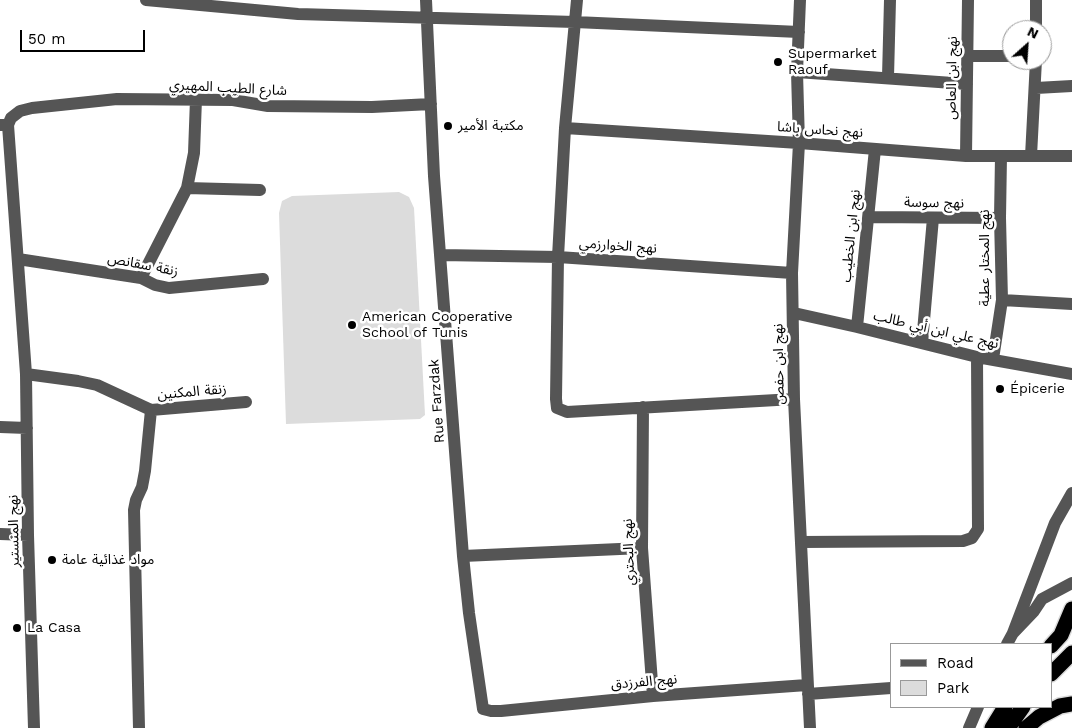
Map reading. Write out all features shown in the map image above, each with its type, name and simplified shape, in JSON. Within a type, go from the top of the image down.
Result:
[{"type":"highway","points":[[1052,645],[1060,635],[1072,609]]},
{"type":"highway","points":[[1052,673],[1072,653]]},
{"type":"highway","points":[[1026,728],[1039,716],[1060,706],[1072,704]]},
{"type":"highway","points":[[992,728],[1003,708]]},
{"type":"highway","points":[[1008,728],[1022,708]]},
{"type":"street","points":[[146,0],[263,5],[298,14],[575,22],[799,32]]},
{"type":"street","name":"Rue Farzdak","points":[[426,0],[434,176],[463,556],[468,613],[483,709]]},
{"type":"street","points":[[577,0],[565,128],[558,257],[556,399],[558,408],[567,412],[794,399]]},
{"type":"street","name":"نهج ابن حفص","points":[[800,0],[797,72],[799,142],[792,273],[794,399],[810,728]]},
{"type":"street","points":[[888,77],[890,0]]},
{"type":"street","name":"نهج ابن العاص","points":[[966,156],[968,0]]},
{"type":"street","points":[[1036,0],[1036,20]]},
{"type":"street","points":[[968,56],[1002,56]]},
{"type":"street","points":[[1031,156],[1036,70]]},
{"type":"street","points":[[797,72],[967,84]]},
{"type":"street","points":[[1036,88],[1072,86]]},
{"type":"street","name":"شارع الطيب المهيري","points":[[4,125],[20,111],[32,108],[117,99],[233,100],[268,106],[372,107],[431,104]]},
{"type":"street","points":[[141,278],[187,188],[194,153],[196,99]]},
{"type":"street","name":"نهج المنستير","points":[[4,125],[18,259],[26,374],[28,535],[34,728]]},
{"type":"street","name":"نهج نحاس باشا","points":[[565,128],[799,142],[966,156],[1072,156]]},
{"type":"street","name":"نهج ابن الخطيب","points":[[857,327],[876,149]]},
{"type":"street","name":"نهج المختار عطية","points":[[993,359],[1002,300],[1001,156]]},
{"type":"street","points":[[187,188],[260,190]]},
{"type":"street","name":"نهج سوسة","points":[[868,217],[1000,218]]},
{"type":"street","points":[[922,343],[933,218]]},
{"type":"street","name":"نهج الخوارزمي","points":[[441,255],[558,257],[792,273]]},
{"type":"street","name":"زنقة سقانص","points":[[18,259],[141,278],[155,285],[169,288],[262,279]]},
{"type":"street","points":[[1002,300],[1072,304]]},
{"type":"street","name":"نهج علي ابن أبي طالب","points":[[794,313],[977,357],[1072,374]]},
{"type":"street","points":[[801,542],[963,541],[972,538],[978,529],[977,357]]},
{"type":"street","name":"زنقة المكنين","points":[[26,374],[78,381],[97,386],[151,410],[246,402]]},
{"type":"street","name":"نهج البحتري","points":[[642,407],[642,548],[653,696]]},
{"type":"street","points":[[139,728],[134,510],[146,470],[151,410]]},
{"type":"street","points":[[0,427],[26,428]]},
{"type":"street","points":[[1010,638],[1055,523],[1072,493]]},
{"type":"street","points":[[0,534],[28,535]]},
{"type":"street","points":[[463,556],[642,548]]},
{"type":"street","points":[[1010,638],[1042,599],[1072,583]]},
{"type":"street","name":"نهج الفرزدق","points":[[483,709],[491,712],[653,696],[890,688]]},
{"type":"street","points":[[969,728],[978,708]]},
{"type":"green space","points":[[399,192],[409,197],[414,208],[425,415],[420,419],[286,424],[279,213],[282,201],[292,196]]},
{"type":"place","name":"Supermarket Raouf","points":[[778,62]]},
{"type":"place","name":"مكتبة الأمير","points":[[448,126]]},
{"type":"place","name":"American Cooperative School of Tunis","points":[[352,325]]},
{"type":"place","name":"Épicerie","points":[[1000,389]]},
{"type":"place","name":"مواد غذائية عامة","points":[[52,560]]},
{"type":"place","name":"La Casa","points":[[17,628]]}]
